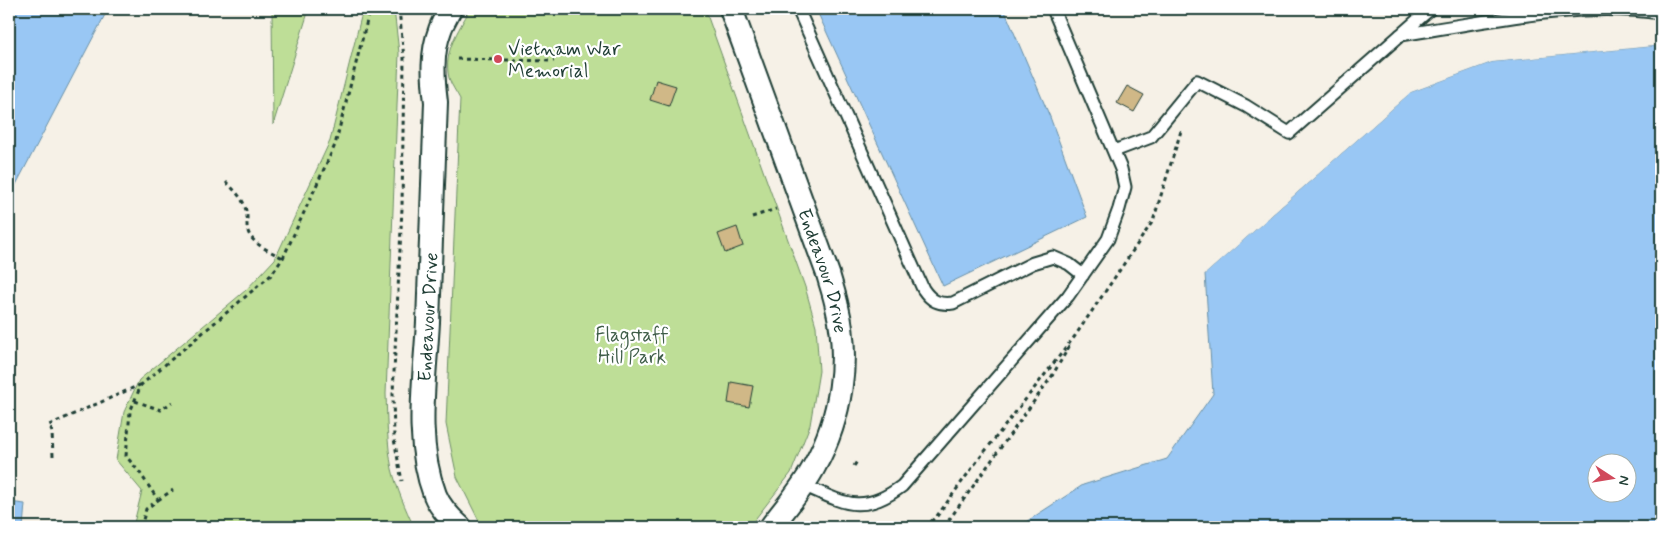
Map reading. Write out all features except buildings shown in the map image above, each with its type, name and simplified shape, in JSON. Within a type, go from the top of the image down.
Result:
[{"type":"street","name":"Endeavour Drive","points":[[450,9],[440,30],[433,58],[433,82],[436,102],[422,425],[429,477],[435,496],[444,512],[460,527]]},
{"type":"street","name":"Endeavour Drive","points":[[731,9],[828,274],[839,316],[842,341],[842,370],[838,401],[827,443],[815,467],[771,527]]},
{"type":"lane","points":[[798,9],[923,289],[928,295],[936,302],[944,304],[953,303],[1033,263],[1053,257],[1068,264],[1083,275]]},
{"type":"lane","points":[[803,485],[843,502],[859,505],[890,495],[902,486],[1068,296],[1108,240],[1120,209],[1125,187],[1121,169],[1053,9]]},
{"type":"lane","points":[[1114,151],[1151,137],[1197,81],[1246,106],[1289,133],[1430,9]]},
{"type":"lane","points":[[1400,35],[1558,11],[1636,10],[1661,13]]},
{"type":"path","points":[[158,500],[126,456],[130,412],[141,385],[271,275],[283,258],[335,145],[370,10],[362,9]]},
{"type":"path","points":[[399,9],[404,67],[402,208],[393,393],[394,439],[402,481]]},
{"type":"path","points":[[433,58],[554,62]]},
{"type":"path","points":[[226,182],[246,208],[246,227],[251,237],[263,248],[283,258]]},
{"type":"path","points":[[752,217],[776,209]]},
{"type":"path","points":[[944,527],[1052,376],[1075,336]]},
{"type":"path","points":[[53,456],[52,432],[49,425],[144,382]]},
{"type":"path","points":[[135,401],[161,410],[172,402]]},
{"type":"path","points":[[854,466],[858,460]]},
{"type":"path","points":[[141,527],[146,509],[173,490]]},
{"type":"green space","points":[[272,9],[309,9],[273,125]]},
{"type":"green space","points":[[363,9],[394,9],[399,53],[386,394],[388,441],[392,469],[396,484],[414,527],[133,527],[142,491],[116,460],[124,412],[139,380],[246,290],[275,259],[330,141]]},
{"type":"green space","name":"Flagstaff Hill Park","points":[[470,9],[705,9],[805,287],[816,326],[819,371],[810,425],[791,473],[749,527],[483,527],[481,525],[457,477],[446,424],[460,99],[449,78],[448,59],[456,34]]},
{"type":"water","points":[[9,9],[108,9],[9,198]]},
{"type":"water","points":[[816,9],[1004,9],[1050,117],[1087,217],[943,286]]},
{"type":"water","points":[[1661,46],[1661,527],[1018,527],[1083,485],[1167,459],[1213,394],[1205,274],[1411,92],[1492,62]]},
{"type":"water","points":[[9,502],[25,504],[23,527],[9,527]]},
{"type":"pier","points":[[1653,43],[1661,44],[1661,46],[1492,62],[1411,92],[1205,274],[1206,269],[1410,90],[1492,60]]},
{"type":"place","name":"Vietnam War Memorial","points":[[498,59]]}]
